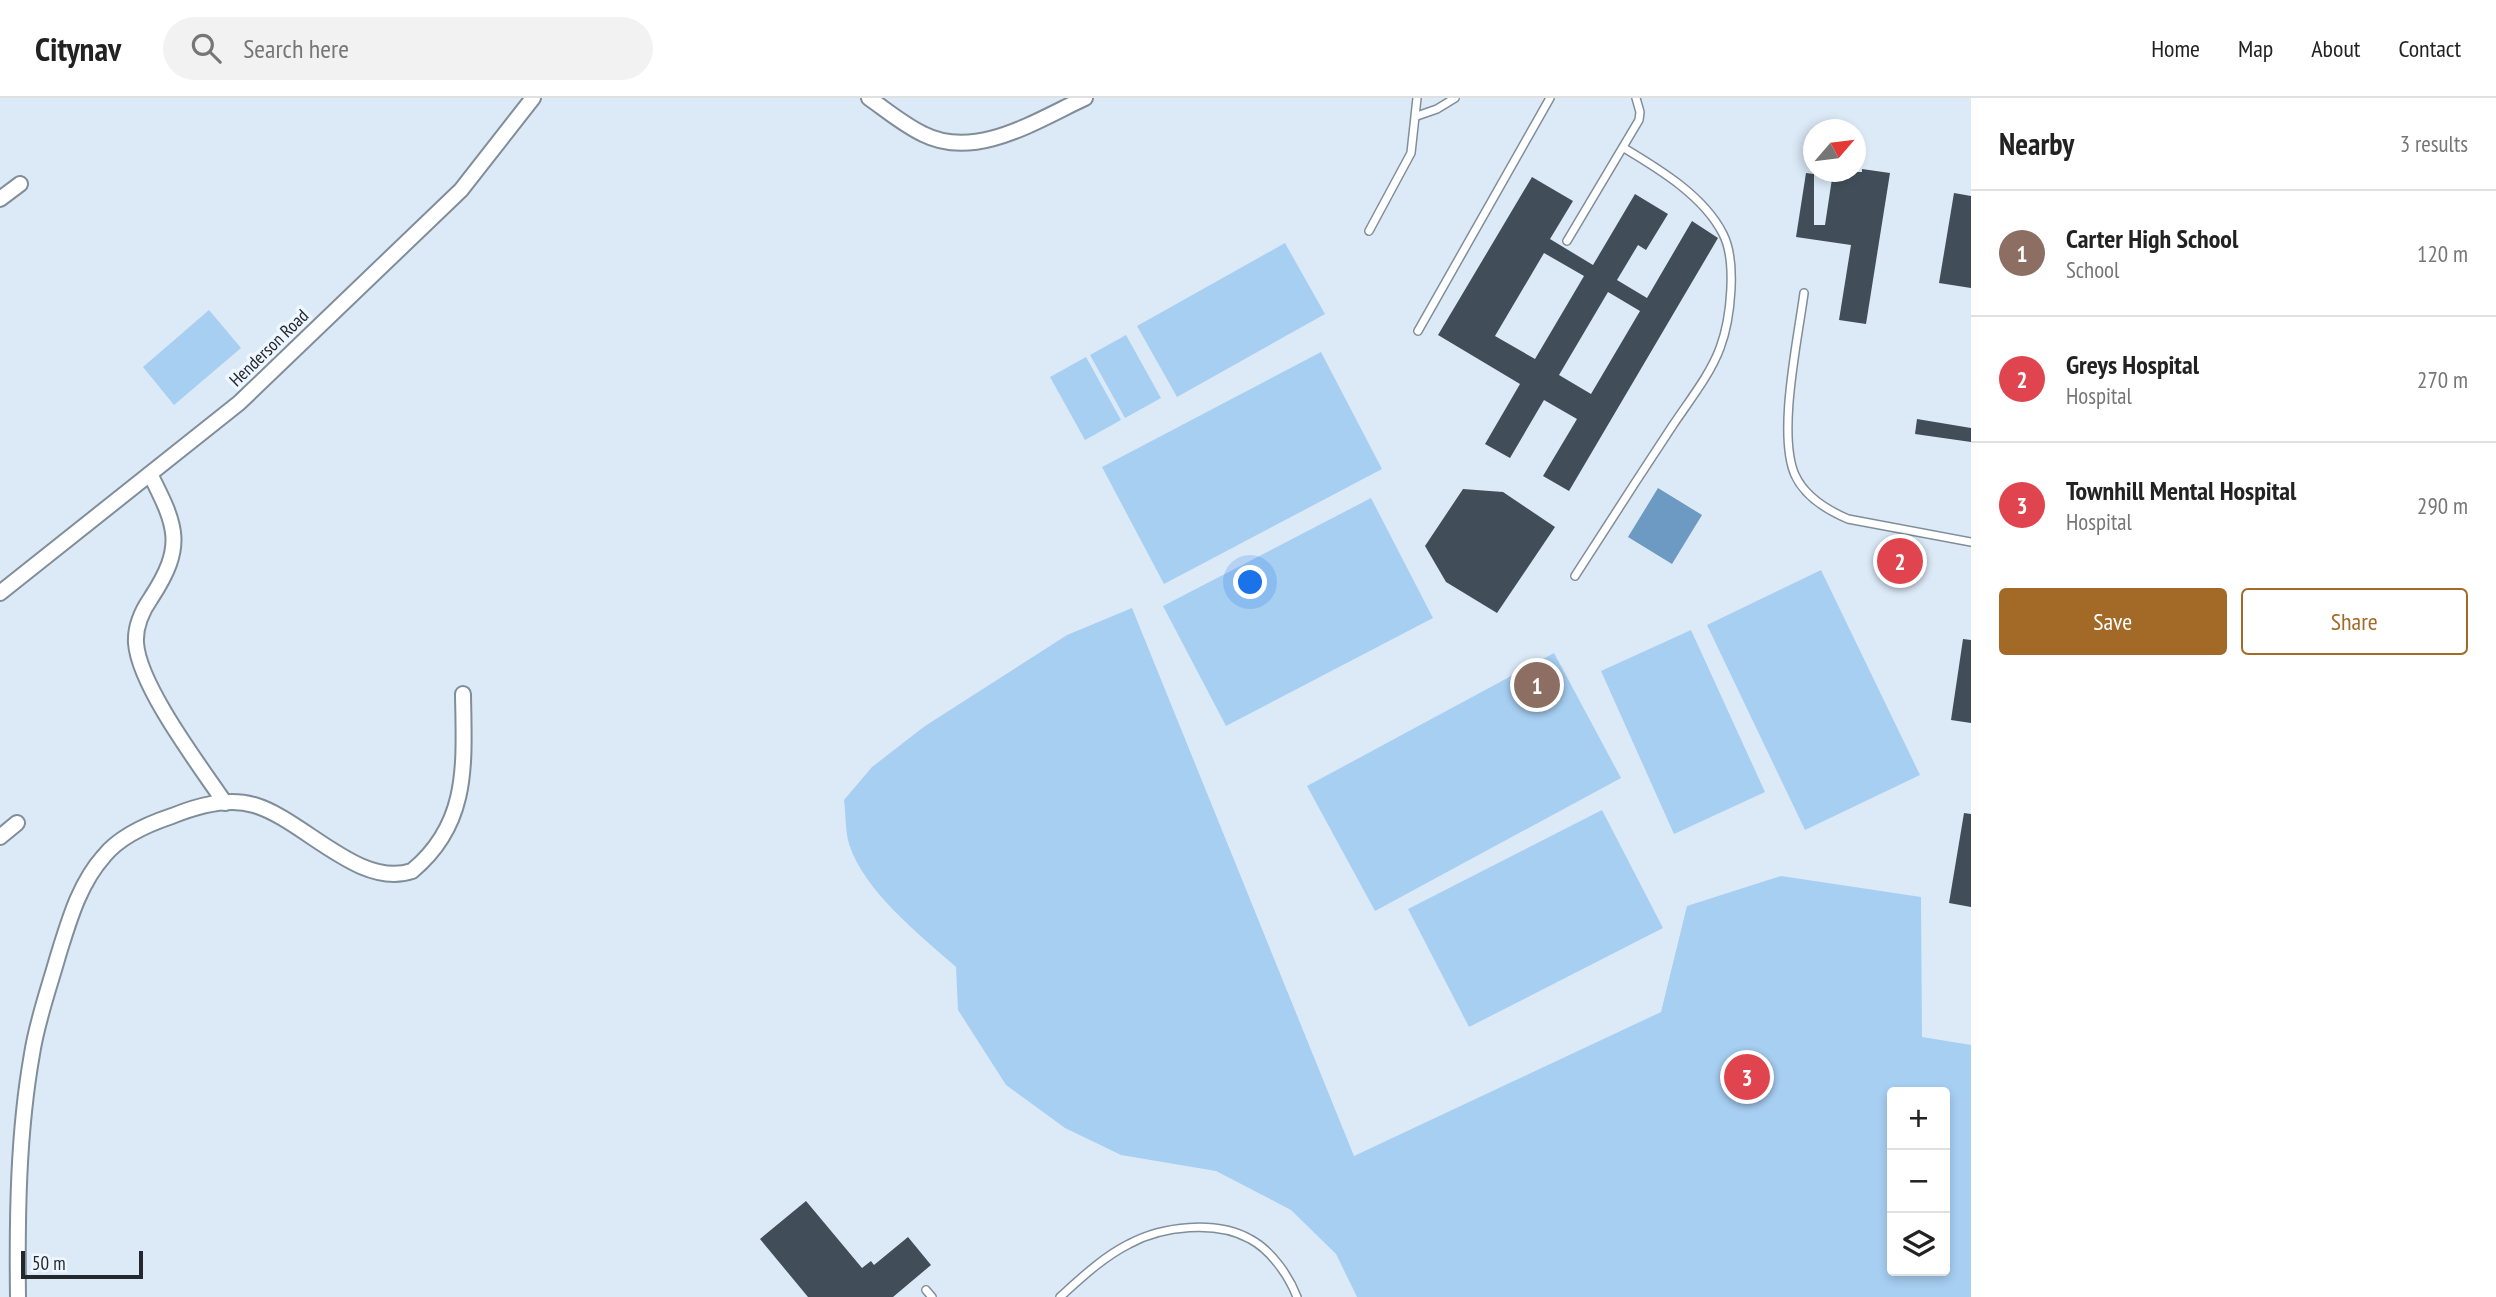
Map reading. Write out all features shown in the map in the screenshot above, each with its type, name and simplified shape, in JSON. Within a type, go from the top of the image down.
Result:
[{"type":"street","name":"Henderson Road","points":[[0,593],[239,403],[461,190],[533,98]]},
{"type":"street","points":[[869,98],[922,134],[948,144],[967,143],[1009,133],[1085,98]]},
{"type":"street","points":[[0,199],[20,184]]},
{"type":"street","points":[[150,474],[171,521],[175,545],[171,563],[144,608],[136,644],[142,667],[158,698],[225,803]]},
{"type":"street","points":[[18,1297],[22,1147],[32,1052],[71,914],[88,877],[104,855],[121,840],[197,806],[225,803],[254,805],[280,817],[355,863],[392,873],[412,871],[452,823],[461,792],[463,695]]},
{"type":"street","points":[[0,837],[17,823]]},
{"type":"lane","points":[[1369,231],[1411,153],[1417,98]]},
{"type":"lane","points":[[1416,116],[1437,109],[1455,98]]},
{"type":"lane","points":[[1418,331],[1550,98]]},
{"type":"lane","points":[[1567,241],[1639,120],[1640,111],[1636,98]]},
{"type":"lane","points":[[1574,576],[1720,349],[1732,270],[1730,250],[1723,233],[1695,200],[1667,176],[1624,148]]},
{"type":"lane","points":[[1804,293],[1788,436],[1790,462],[1797,478],[1811,497],[1830,511],[1848,519],[1971,542]]},
{"type":"lane","points":[[1060,1297],[1100,1262],[1129,1243],[1159,1231],[1193,1229],[1223,1230],[1251,1239],[1276,1261],[1297,1297]]},
{"type":"shaded area","points":[[1285,243],[1325,314],[1177,397],[1137,326]]},
{"type":"shaded area","points":[[209,310],[241,348],[174,405],[143,367]]},
{"type":"shaded area","points":[[1126,335],[1161,398],[1125,418],[1090,355]]},
{"type":"shaded area","points":[[1321,352],[1382,469],[1164,584],[1102,467]]},
{"type":"shaded area","points":[[1086,357],[1121,420],[1085,440],[1050,377]]},
{"type":"shaded area","points":[[1658,488],[1702,515],[1672,564],[1628,537]]},
{"type":"shaded area","points":[[1371,498],[1433,618],[1226,726],[1163,606]]},
{"type":"shaded area","points":[[1821,570],[1920,775],[1805,830],[1707,625]]},
{"type":"shaded area","points":[[1132,608],[1354,1156],[1661,1012],[1687,906],[1781,876],[1921,897],[1922,1037],[1971,1045],[1971,1297],[1357,1297],[1336,1254],[1291,1210],[1216,1171],[1121,1155],[1065,1128],[1006,1085],[958,1010],[956,967],[880,895],[856,861],[849,844],[844,800],[872,767],[925,726],[1067,635]]},
{"type":"shaded area","points":[[1691,630],[1765,792],[1674,834],[1601,671]]},
{"type":"shaded area","points":[[1554,653],[1621,778],[1375,911],[1307,786]]},
{"type":"shaded area","points":[[1602,810],[1663,928],[1469,1027],[1408,909]]},
{"type":"building","points":[[1866,170],[1890,173],[1866,324],[1839,320],[1851,245],[1796,237],[1805,182],[1814,182],[1814,225],[1825,225],[1831,182],[1866,182]]},
{"type":"building","points":[[1532,177],[1573,201],[1550,239],[1593,265],[1635,194],[1668,214],[1646,250],[1638,245],[1617,280],[1647,298],[1692,221],[1718,238],[1569,491],[1543,476],[1577,419],[1544,400],[1510,458],[1485,444],[1520,384],[1438,335]],"holes":[[[1544,253],[1584,276],[1535,359],[1495,336]],[[1608,292],[1640,311],[1591,394],[1559,375]]]},
{"type":"building","points":[[1954,193],[1971,196],[1971,288],[1939,283]]},
{"type":"building","points":[[1917,419],[1971,428],[1971,442],[1915,434]]},
{"type":"building","points":[[1463,489],[1503,492],[1555,527],[1497,613],[1446,582],[1425,546]]},
{"type":"building","points":[[1963,639],[1971,640],[1971,723],[1951,720]]},
{"type":"building","points":[[1964,813],[1971,814],[1971,907],[1949,903]]},
{"type":"building","points":[[806,1201],[862,1268],[871,1261],[874,1265],[908,1237],[931,1265],[893,1297],[808,1297],[760,1239]]},
{"type":"place","name":"Greys Hospital","points":[[1900,561]]},
{"type":"place","name":"Carter High School","points":[[1537,685]]},
{"type":"place","name":"Townhill Mental Hospital","points":[[1747,1077]]}]
